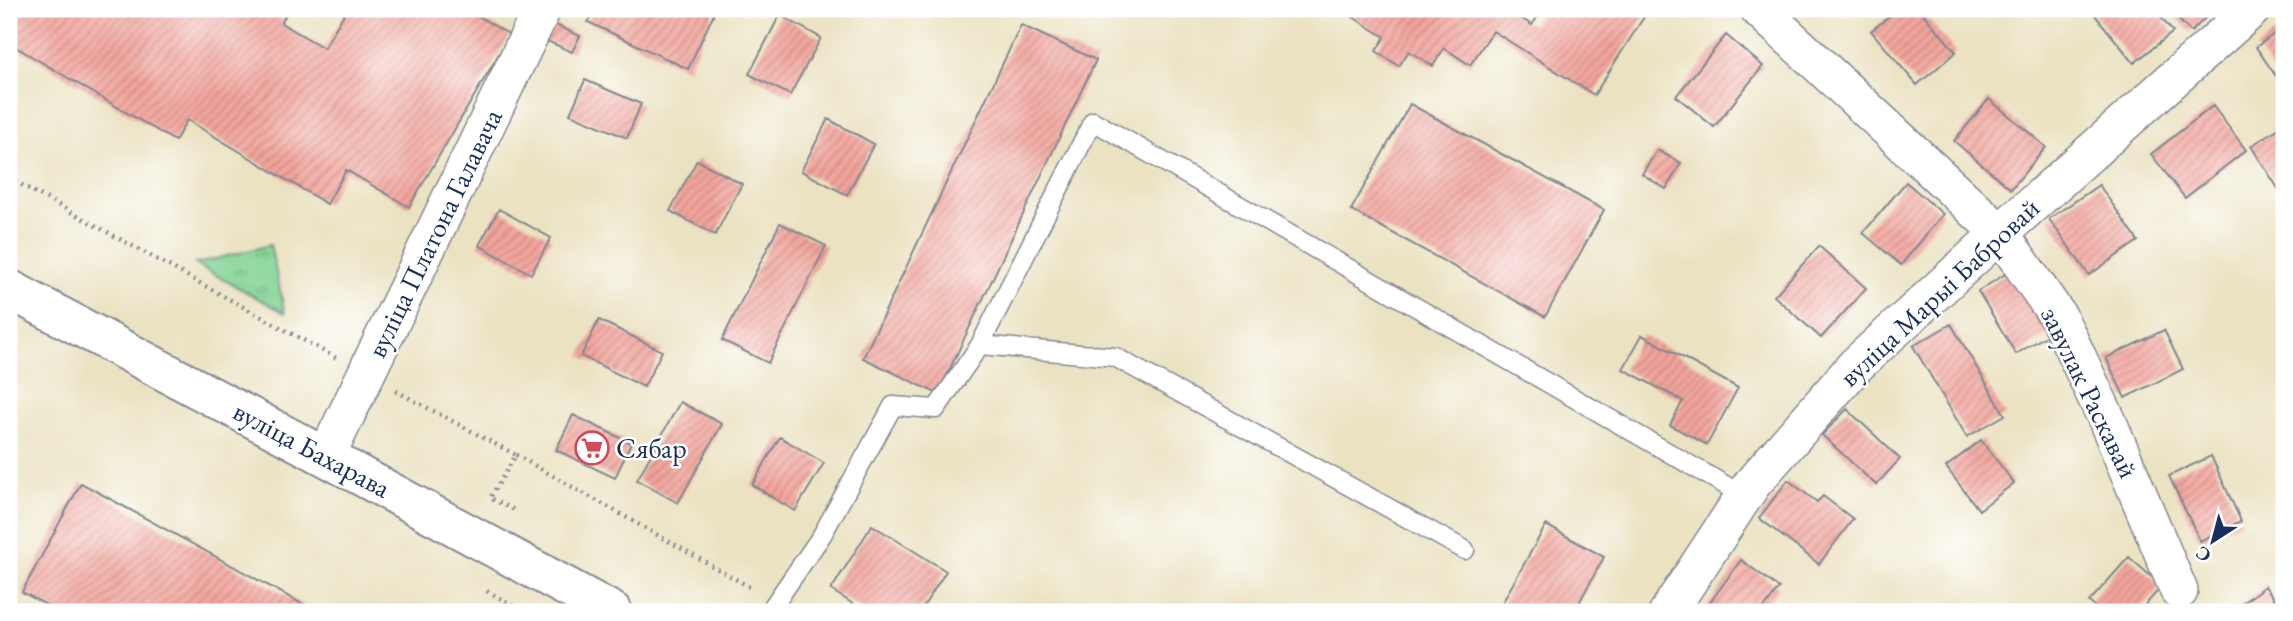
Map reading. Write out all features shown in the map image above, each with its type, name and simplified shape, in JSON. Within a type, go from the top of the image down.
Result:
[{"type":"main road","name":"вуліца Бахарава","points":[[9,289],[613,612]]},
{"type":"street","name":"вуліца Платона Галавача","points":[[326,457],[542,9]]},
{"type":"street","name":"завулак Раскавай","points":[[1759,9],[2000,233],[2059,318],[2107,420],[2179,591]]},
{"type":"street","name":"вуліца Марыі Бабровай","points":[[1668,612],[1752,484],[1856,365],[2252,9]]},
{"type":"lane","points":[[772,607],[822,536],[893,406],[936,409],[979,345],[1093,121],[1744,496]]},
{"type":"lane","points":[[979,345],[1115,357],[1465,550]]},
{"type":"path","points":[[9,178],[516,456],[772,607]]},
{"type":"path","points":[[516,456],[490,499],[516,511]]},
{"type":"path","points":[[488,591],[521,612]]},
{"type":"green space","points":[[270,245],[285,313],[195,264]]},
{"type":"building","points":[[9,9],[289,9],[281,23],[324,48],[347,9],[466,9],[510,35],[409,207],[346,170],[327,204],[187,120],[175,141],[9,43]]},
{"type":"building","points":[[595,9],[716,9],[688,69],[588,22]]},
{"type":"building","points":[[1340,9],[1517,9],[1514,14],[1532,25],[1543,9],[1649,9],[1594,95],[1493,31],[1470,65],[1444,48],[1433,66],[1409,51],[1399,66],[1376,51],[1385,37]]},
{"type":"building","points":[[1898,9],[1919,9],[1956,52],[1917,85],[1871,31]]},
{"type":"building","points":[[2090,9],[2154,9],[2173,32],[2134,63]]},
{"type":"building","points":[[2168,9],[2214,9],[2191,32]]},
{"type":"building","points":[[780,15],[821,38],[790,95],[749,74]]},
{"type":"building","points":[[547,21],[580,36],[572,52],[540,38]]},
{"type":"building","points":[[1021,25],[1096,60],[938,394],[863,358]]},
{"type":"building","points":[[2284,27],[2284,88],[2256,47]]},
{"type":"building","points":[[1726,35],[1763,66],[1714,127],[1676,96]]},
{"type":"building","points":[[585,80],[641,104],[627,138],[570,114]]},
{"type":"building","points":[[1989,99],[2046,147],[2011,189],[1954,141]]},
{"type":"building","points":[[1410,104],[1604,210],[1545,317],[1351,210]]},
{"type":"building","points":[[2213,106],[2246,150],[2185,198],[2151,154]]},
{"type":"building","points":[[828,119],[874,144],[847,195],[801,171]]},
{"type":"building","points":[[2284,125],[2284,187],[2279,190],[2251,146]]},
{"type":"building","points":[[1657,150],[1681,163],[1666,189],[1642,174]]},
{"type":"building","points":[[697,160],[742,184],[715,235],[670,211]]},
{"type":"building","points":[[1906,182],[1943,214],[1901,265],[1863,233]]},
{"type":"building","points":[[2099,185],[2138,241],[2089,275],[2049,219]]},
{"type":"building","points":[[499,209],[551,238],[531,274],[479,245]]},
{"type":"building","points":[[780,223],[826,246],[768,363],[722,340]]},
{"type":"building","points":[[1819,246],[1866,288],[1821,338],[1774,296]]},
{"type":"building","points":[[2012,270],[2051,333],[2016,354],[1978,291]]},
{"type":"building","points":[[599,320],[662,351],[644,387],[581,356]]},
{"type":"building","points":[[1951,324],[2005,415],[1967,437],[1913,346]]},
{"type":"building","points":[[2164,330],[2183,369],[2125,398],[2106,358]]},
{"type":"building","points":[[1642,335],[1738,388],[1707,445],[1670,425],[1683,401],[1623,369]]},
{"type":"building","points":[[680,402],[722,424],[678,503],[637,480]]},
{"type":"building","points":[[1847,409],[1900,459],[1876,485],[1822,435]]},
{"type":"building","points":[[573,415],[631,443],[615,478],[556,450]]},
{"type":"building","points":[[780,437],[824,463],[795,511],[752,485]]},
{"type":"building","points":[[1981,440],[2014,483],[1979,510],[1946,467]]},
{"type":"building","points":[[2211,456],[2241,521],[2200,541],[2169,476]]},
{"type":"building","points":[[1788,480],[1817,502],[1823,496],[1853,519],[1819,564],[1759,518]]},
{"type":"building","points":[[81,483],[304,605],[301,612],[59,612],[22,592]]},
{"type":"building","points":[[872,525],[946,571],[920,612],[866,612],[831,590]]},
{"type":"building","points":[[1546,525],[1604,557],[1574,612],[1497,612]]},
{"type":"building","points":[[2129,557],[2162,586],[2139,612],[2101,612],[2089,602]]},
{"type":"building","points":[[1741,560],[1779,588],[1761,612],[1703,612]]},
{"type":"building","points":[[2265,586],[2284,612],[2231,612]]},
{"type":"place","name":"Сябар","points":[[592,448]]}]
